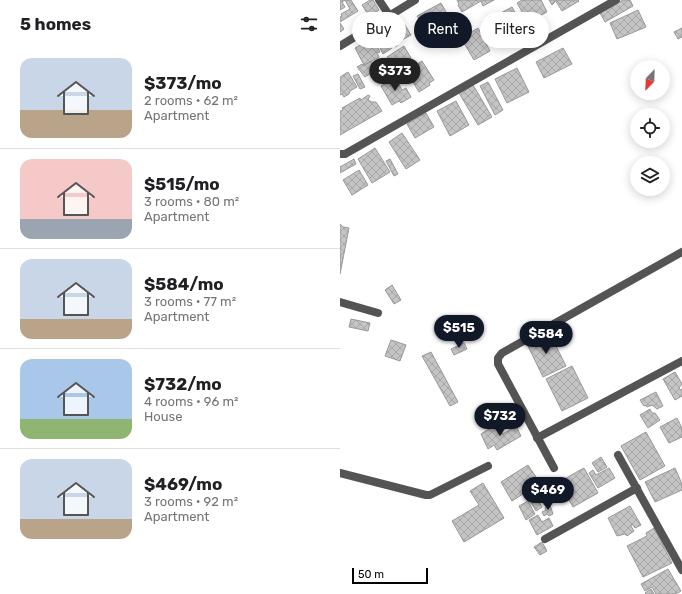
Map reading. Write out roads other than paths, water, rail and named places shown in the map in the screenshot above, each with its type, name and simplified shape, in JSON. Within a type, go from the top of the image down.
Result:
[{"type":"street","points":[[379,0],[387,12]]},
{"type":"street","points":[[394,12],[415,0]]},
{"type":"street","points":[[340,154],[345,154],[616,0]]},
{"type":"street","points":[[340,46],[352,38]]},
{"type":"street","points":[[554,468],[498,364],[498,358],[502,353],[682,252]]},
{"type":"street","points":[[340,302],[378,313]]},
{"type":"street","points":[[537,438],[682,361]]},
{"type":"street","points":[[618,454],[682,570]]},
{"type":"street","points":[[340,473],[430,495],[488,466]]},
{"type":"street","points":[[545,539],[637,488]]}]
